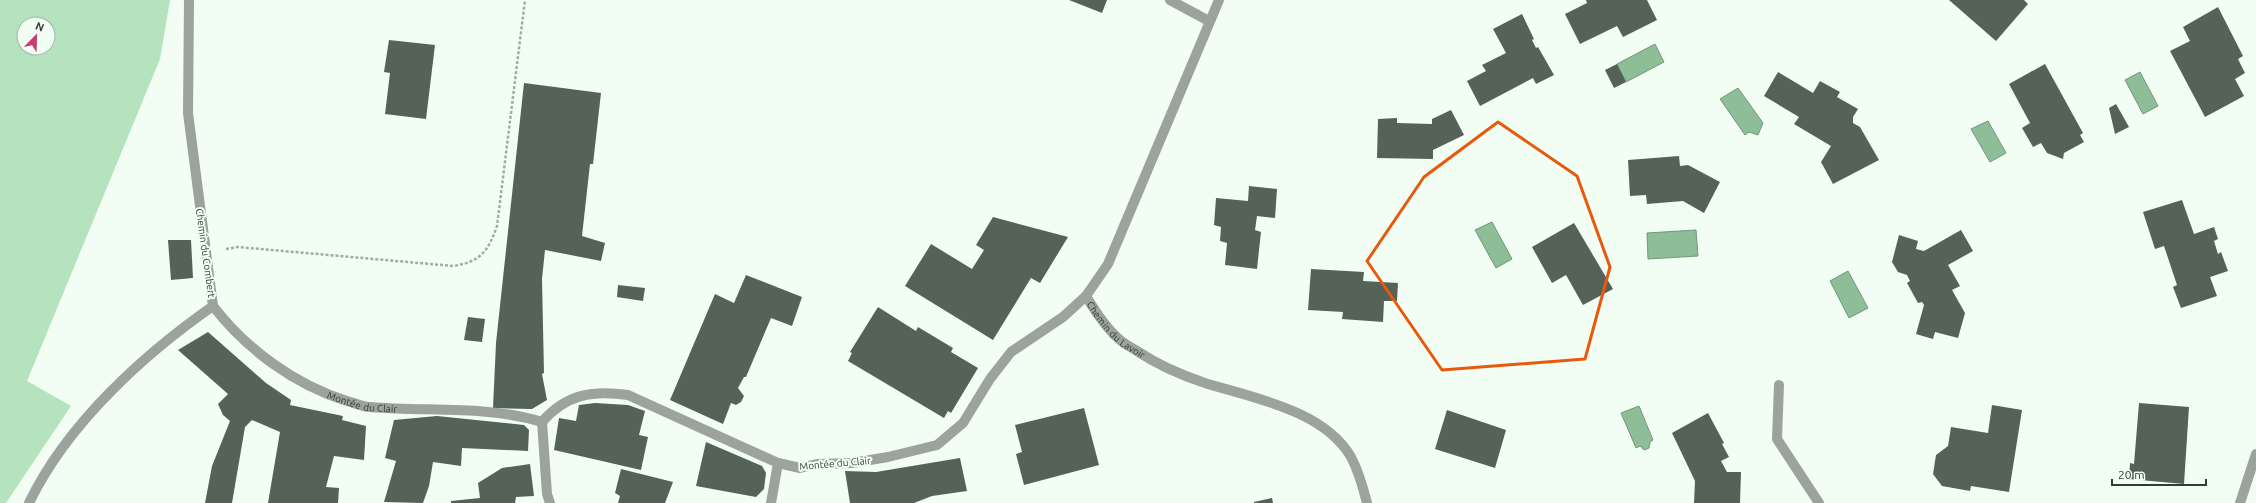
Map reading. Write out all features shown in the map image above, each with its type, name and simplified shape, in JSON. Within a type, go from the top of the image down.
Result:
[{"type":"street","name":"Chemin du Combert","points":[[29,503],[57,456],[116,386],[185,326],[213,306],[188,113],[189,0]]},
{"type":"street","points":[[1170,0],[1209,21]]},
{"type":"street","name":"Chemin du Lavoir","points":[[1219,0],[1108,264],[1086,296],[1119,340],[1155,363],[1204,382],[1289,409],[1316,423],[1337,440],[1350,456],[1360,475],[1367,503]]},
{"type":"street","name":"Montée du Clair","points":[[213,306],[228,325],[286,374],[331,396],[369,407],[452,408],[528,417],[542,422],[551,411],[576,396],[611,393],[628,395],[778,463],[800,468],[817,464],[852,463],[888,457],[937,445],[963,423],[990,379],[1011,352],[1063,317],[1086,296]]},
{"type":"street","points":[[1779,385],[1777,439],[1818,503]]},
{"type":"street","points":[[542,422],[546,494],[550,503]]},
{"type":"street","points":[[2240,503],[2256,454]]},
{"type":"street","points":[[771,503],[778,463]]},
{"type":"path","points":[[206,252],[238,247],[452,266],[468,264],[479,259],[493,238],[497,226],[525,0]]},
{"type":"highlighted area","points":[[1498,122],[1577,176],[1610,267],[1585,359],[1442,370],[1367,261],[1424,177]]},
{"type":"shaded area","points":[[0,0],[170,0],[160,59],[27,381],[71,406],[6,503],[0,503]]},
{"type":"shaded area","points":[[1655,44],[1664,62],[1626,82],[1617,64]]},
{"type":"shaded area","points":[[2140,72],[2158,106],[2143,114],[2125,80]]},
{"type":"shaded area","points":[[1738,88],[1763,123],[1758,135],[1749,132],[1745,135],[1720,99]]},
{"type":"shaded area","points":[[1988,121],[2006,153],[1990,162],[1971,129]]},
{"type":"shaded area","points":[[1492,222],[1512,259],[1496,268],[1475,230]]},
{"type":"shaded area","points":[[1696,230],[1698,256],[1648,259],[1647,233]]},
{"type":"shaded area","points":[[1848,271],[1868,308],[1849,318],[1830,281]]},
{"type":"shaded area","points":[[1639,406],[1653,440],[1650,442],[1649,448],[1644,450],[1640,446],[1636,448],[1621,413]]},
{"type":"building","points":[[1069,0],[1107,0],[1102,13]]},
{"type":"building","points":[[1586,0],[1647,0],[1657,20],[1623,37],[1617,26],[1580,44],[1565,14],[1587,3]]},
{"type":"building","points":[[1949,0],[2024,0],[2028,4],[1996,41]]},
{"type":"building","points":[[2218,7],[2243,56],[2238,59],[2245,73],[2235,79],[2244,96],[2205,117],[2170,51],[2190,41],[2183,27]]},
{"type":"building","points":[[1522,14],[1534,39],[1532,40],[1536,48],[1538,47],[1554,75],[1536,84],[1533,78],[1480,106],[1467,81],[1486,71],[1482,65],[1506,53],[1493,29]]},
{"type":"building","points":[[389,40],[435,45],[426,119],[385,114],[390,73],[384,72]]},
{"type":"building","points":[[1617,64],[1626,82],[1614,88],[1605,70]]},
{"type":"building","points":[[2045,64],[2083,133],[2080,135],[2084,142],[2064,153],[2063,159],[2047,153],[2041,143],[2033,147],[2022,128],[2030,123],[2009,84]]},
{"type":"building","points":[[1778,72],[1813,93],[1820,81],[1840,92],[1837,97],[1858,109],[1853,117],[1853,123],[1860,127],[1879,160],[1833,184],[1821,162],[1831,146],[1794,124],[1799,117],[1764,96]]},
{"type":"building","points":[[524,83],[601,93],[593,164],[590,164],[582,236],[605,243],[601,261],[545,250],[542,279],[544,373],[542,374],[547,400],[532,409],[493,408],[496,343]]},
{"type":"building","points":[[2116,104],[2129,127],[2115,134],[2109,108]]},
{"type":"building","points":[[1451,110],[1464,135],[1433,150],[1433,159],[1377,158],[1378,119],[1397,118],[1397,123],[1432,124],[1432,119]]},
{"type":"building","points":[[1679,156],[1680,166],[1688,165],[1720,182],[1704,213],[1683,201],[1647,204],[1646,195],[1630,196],[1628,160]]},
{"type":"building","points":[[1249,186],[1277,189],[1275,218],[1257,216],[1255,230],[1261,232],[1257,269],[1225,265],[1227,243],[1220,241],[1221,227],[1214,225],[1216,198],[1248,201]]},
{"type":"building","points":[[2182,200],[2194,234],[2214,227],[2218,239],[2214,241],[2218,254],[2221,252],[2228,271],[2210,277],[2217,296],[2181,308],[2173,287],[2177,285],[2164,246],[2155,249],[2143,212]]},
{"type":"building","points":[[993,217],[1068,237],[1040,283],[1031,278],[993,340],[905,286],[931,244],[972,269],[984,250],[976,245]]},
{"type":"building","points":[[1574,223],[1613,289],[1583,305],[1566,275],[1552,283],[1532,247]]},
{"type":"building","points":[[1961,230],[1973,251],[1948,265],[1960,286],[1952,290],[1965,313],[1958,338],[1935,332],[1933,339],[1916,334],[1924,305],[1922,302],[1918,303],[1907,283],[1910,281],[1907,275],[1898,272],[1892,262],[1899,235],[1918,241],[1916,249],[1924,251]]},
{"type":"building","points":[[168,240],[191,240],[193,278],[171,280]]},
{"type":"building","points":[[1311,269],[1364,272],[1363,281],[1398,283],[1397,301],[1384,301],[1383,322],[1342,319],[1343,312],[1308,310]]},
{"type":"building","points":[[746,275],[802,297],[792,326],[771,318],[746,377],[744,377],[738,388],[744,396],[741,402],[736,405],[731,403],[723,424],[670,400],[715,294],[734,303]]},
{"type":"building","points":[[618,285],[645,288],[643,301],[617,297]]},
{"type":"building","points":[[878,307],[916,331],[918,327],[953,348],[951,352],[978,368],[951,413],[948,411],[944,418],[848,361],[852,353],[850,352]]},
{"type":"building","points":[[468,317],[485,319],[482,342],[464,340]]},
{"type":"building","points":[[208,332],[266,383],[291,400],[290,405],[343,416],[342,420],[366,426],[364,460],[334,456],[326,487],[339,488],[338,503],[268,503],[280,432],[252,420],[245,427],[232,503],[205,503],[212,466],[230,421],[223,415],[218,404],[228,394],[178,350]]},
{"type":"building","points":[[595,403],[628,405],[645,411],[639,435],[648,437],[641,470],[554,450],[559,418],[576,421],[579,405]]},
{"type":"building","points":[[2139,403],[2189,407],[2184,484],[2129,479],[2130,463],[2134,464]]},
{"type":"building","points":[[1992,405],[2022,410],[2009,492],[1971,486],[1970,491],[1942,486],[1933,474],[1936,455],[1948,446],[1951,427],[1988,433]]},
{"type":"building","points":[[1084,408],[1099,465],[1024,485],[1016,454],[1022,452],[1015,425]]},
{"type":"building","points":[[1447,410],[1506,430],[1495,468],[1435,449]]},
{"type":"building","points":[[1708,413],[1724,443],[1722,444],[1729,457],[1721,461],[1727,472],[1741,472],[1740,503],[1694,503],[1695,481],[1672,433]]},
{"type":"building","points":[[437,416],[524,425],[529,430],[528,451],[462,448],[461,466],[433,462],[429,486],[423,503],[384,502],[396,461],[385,458],[394,420]]},
{"type":"building","points":[[706,442],[762,466],[766,473],[764,489],[756,497],[696,486]]},
{"type":"building","points":[[960,458],[967,491],[932,496],[914,503],[850,503],[845,471],[876,472]]},
{"type":"building","points":[[530,464],[534,496],[516,497],[515,503],[451,503],[451,501],[480,498],[478,483],[502,468]]},
{"type":"building","points":[[621,469],[673,482],[665,503],[618,503],[620,496],[615,493]]},
{"type":"building","points":[[1272,498],[1273,503],[1254,503],[1254,502]]}]
